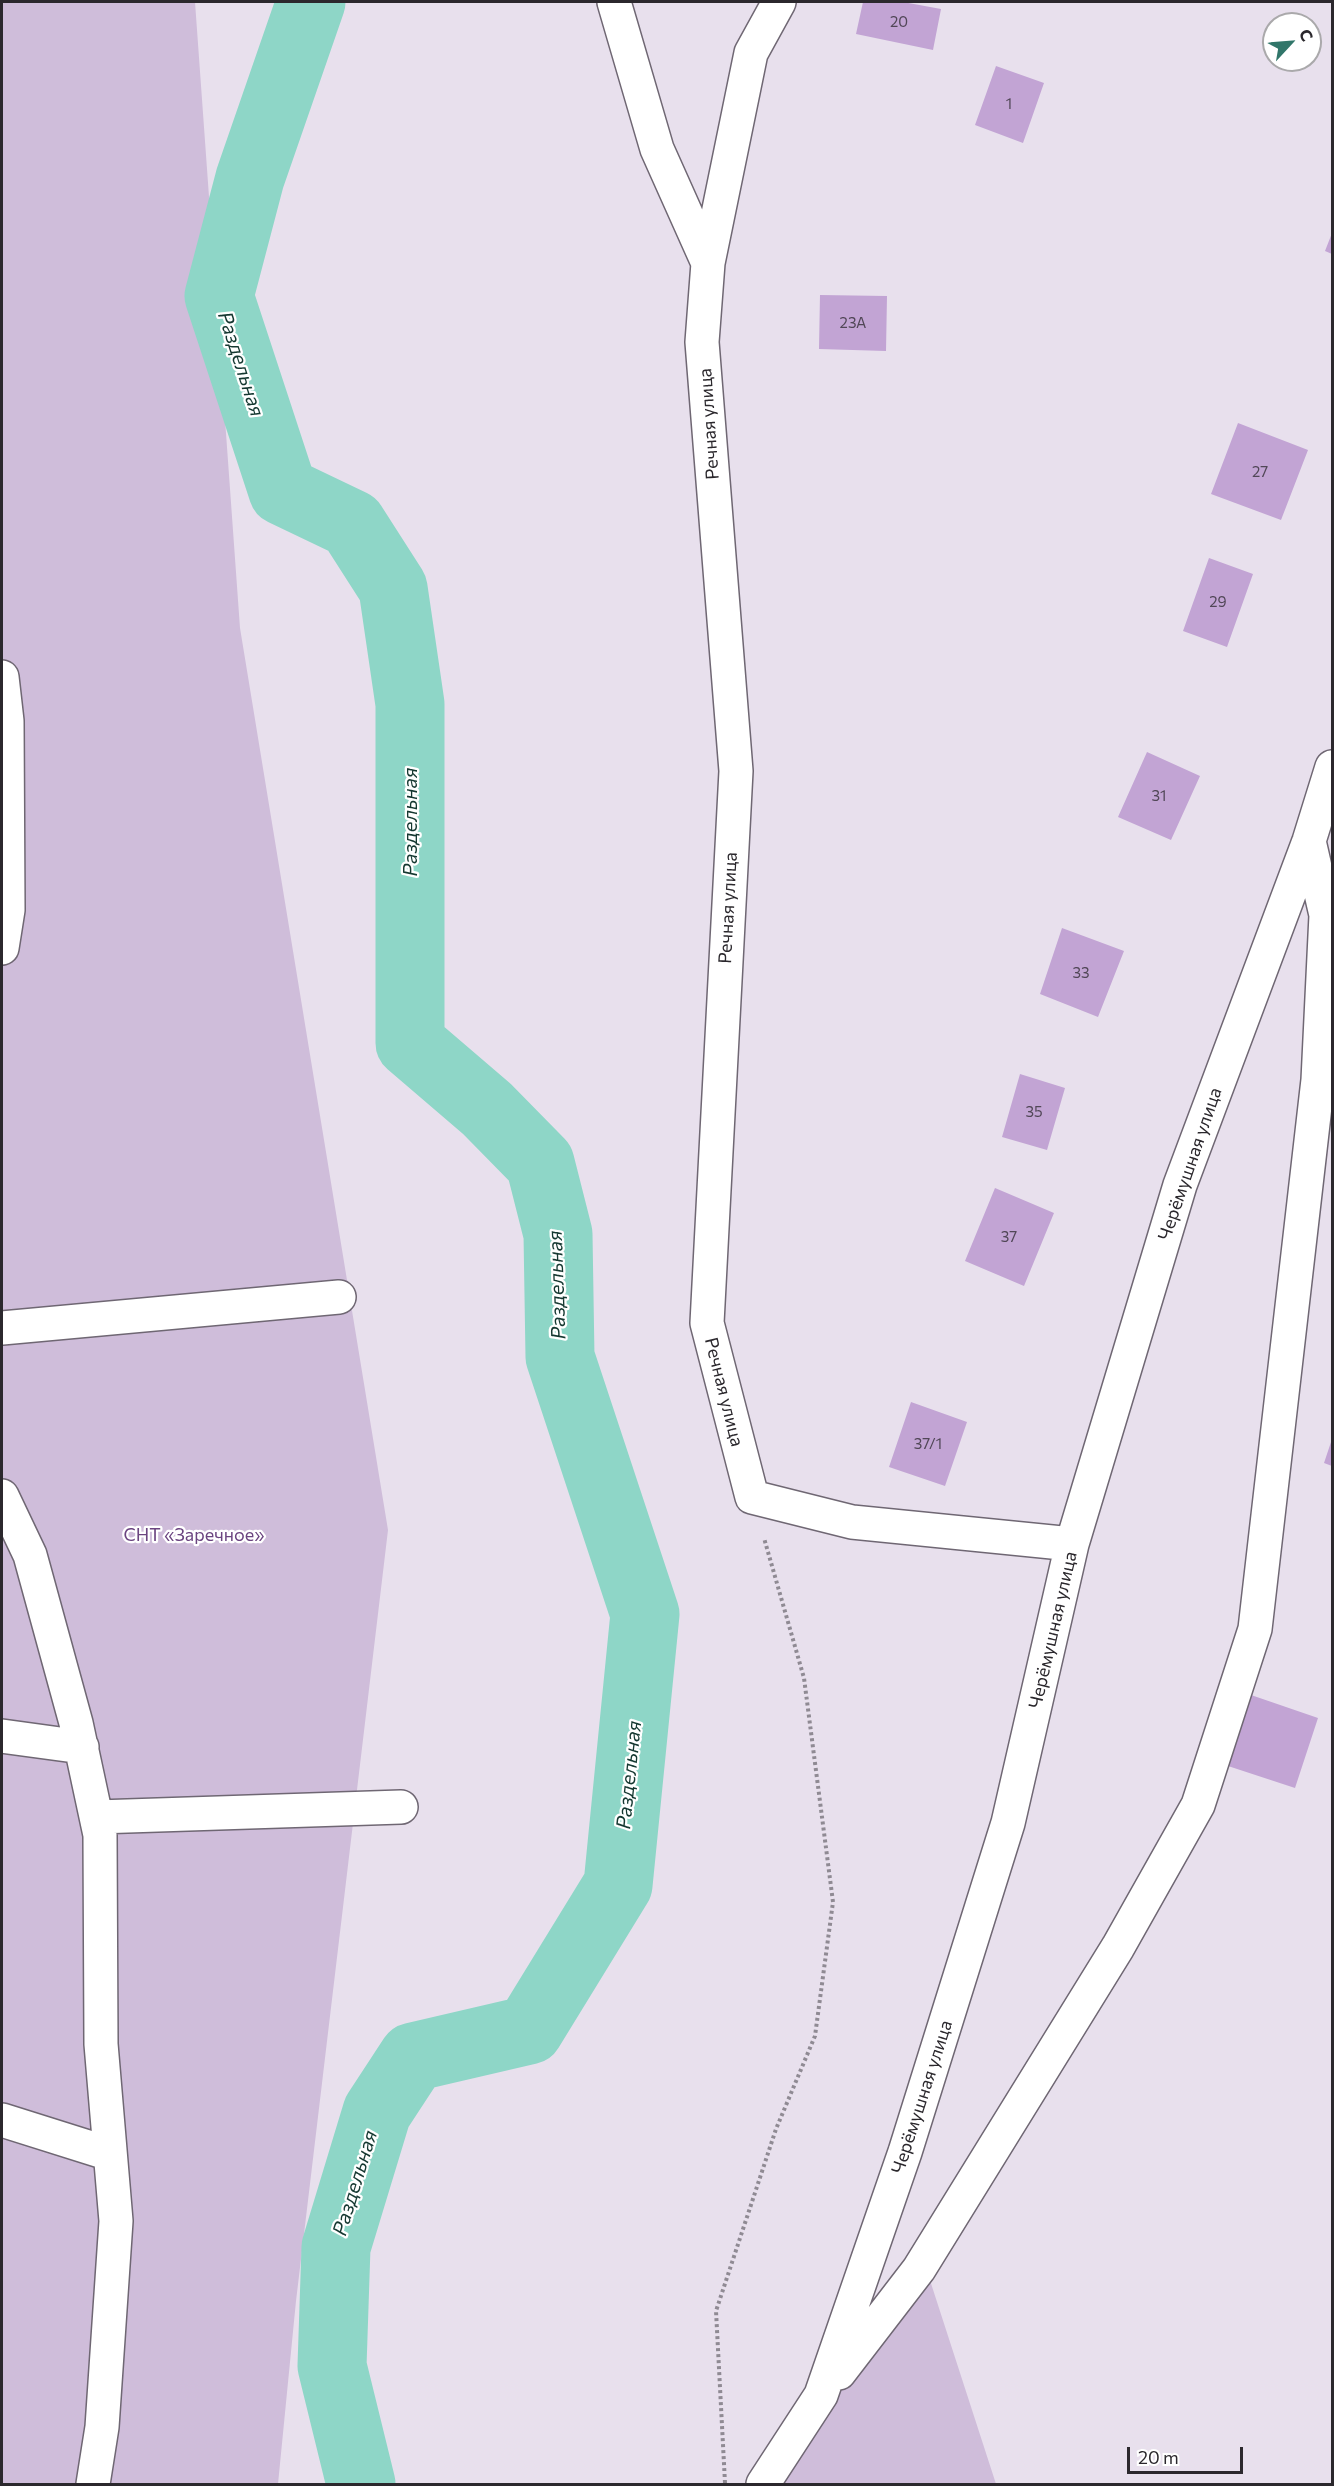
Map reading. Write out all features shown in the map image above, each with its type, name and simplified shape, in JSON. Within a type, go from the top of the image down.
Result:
[{"type":"street","points":[[614,2],[657,149],[708,263]]},
{"type":"street","name":"Речная улица","points":[[752,1497],[707,1323],[736,771],[702,342],[708,263],[751,53],[779,2]]},
{"type":"street","points":[[2,677],[7,721],[8,851],[8,910],[2,948]]},
{"type":"street","name":"Черёмушная улица","points":[[763,2484],[821,2395],[905,2152],[1008,1823],[1072,1544],[1180,1185],[1321,850],[1332,767]]},
{"type":"street","points":[[821,2395],[919,2269],[1124,1937],[1198,1805],[1255,1629],[1318,1080],[1326,915],[1321,850]]},
{"type":"street","points":[[2,1328],[339,1297]]},
{"type":"street","points":[[2,1496],[30,1555],[82,1747],[100,1835],[101,2044],[116,2221],[102,2427],[93,2484]]},
{"type":"street","points":[[752,1497],[852,1522],[1072,1544]]},
{"type":"street","points":[[2,1736],[82,1747]]},
{"type":"street","points":[[97,1817],[402,1807]]},
{"type":"street","points":[[2,2120],[110,2154]]},
{"type":"path","points":[[725,2484],[716,2311],[776,2129],[815,2036],[833,1902],[804,1678],[752,1497]]},
{"type":"green space","name":"СНТ «Заречное»","points":[[2,2],[195,2],[240,628],[388,1530],[296,2301],[278,2484],[2,2484]]},
{"type":"green space","points":[[926,2268],[996,2484],[766,2484]]},
{"type":"building","points":[[863,2],[903,2],[941,9],[933,50],[856,34]]},
{"type":"building","points":[[996,66],[1044,83],[1023,143],[975,125]]},
{"type":"building","points":[[1332,233],[1332,254],[1325,251]]},
{"type":"building","points":[[820,295],[887,296],[886,351],[819,349]]},
{"type":"building","points":[[1238,423],[1308,450],[1281,520],[1211,494]]},
{"type":"building","points":[[1209,558],[1253,574],[1227,647],[1183,631]]},
{"type":"building","points":[[1147,752],[1200,776],[1171,840],[1118,817]]},
{"type":"building","points":[[1062,928],[1124,951],[1098,1017],[1040,994]]},
{"type":"building","points":[[1020,1074],[1065,1088],[1047,1150],[1002,1137]]},
{"type":"building","points":[[995,1188],[1054,1213],[1024,1286],[965,1261]]},
{"type":"building","points":[[911,1402],[967,1422],[945,1486],[889,1467]]},
{"type":"building","points":[[1332,1439],[1332,1466],[1324,1463]]},
{"type":"building","points":[[1251,1695],[1318,1718],[1295,1788],[1228,1766]]},
{"type":"waterway","name":"Раздельная","points":[[311,2],[250,178],[219,296],[283,491],[352,524],[393,588],[410,704],[410,1043],[487,1109],[540,1163],[558,1234],[560,1357],[645,1614],[618,1885],[529,2030],[413,2057],[377,2112],[336,2247],[332,2366],[361,2484]]}]
